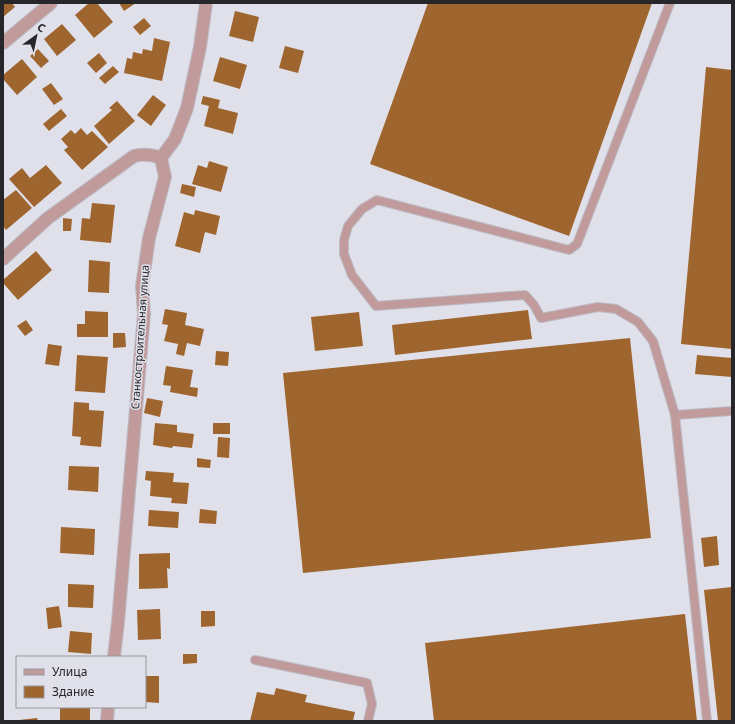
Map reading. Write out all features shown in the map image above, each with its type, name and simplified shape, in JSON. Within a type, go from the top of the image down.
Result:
[{"type":"street","points":[[3,44],[51,3]]},
{"type":"street","points":[[3,259],[48,218],[134,156],[143,154],[161,158],[175,139],[187,108],[200,47],[206,3]]},
{"type":"street","name":"Станкостроительная улица","points":[[114,656],[144,314],[142,286],[149,238],[165,178],[161,158]]},
{"type":"street","points":[[107,721],[108,708]]},
{"type":"lane","points":[[670,3],[577,244],[569,250],[377,200],[362,209],[348,226],[344,240],[344,254],[352,275],[376,306],[526,295],[534,305],[541,318],[598,307],[616,309],[638,322],[653,341],[675,415],[707,721]]},
{"type":"lane","points":[[675,415],[732,411]]},
{"type":"lane","points":[[255,660],[367,683],[372,704],[368,721]]},
{"type":"building","points":[[3,3],[12,3],[15,7],[3,17]]},
{"type":"building","points":[[89,3],[97,3],[113,22],[94,38],[75,15]]},
{"type":"building","points":[[119,3],[136,3],[124,11]]},
{"type":"building","points":[[428,3],[652,3],[569,236],[370,164]]},
{"type":"building","points":[[235,11],[259,17],[253,42],[229,36]]},
{"type":"building","points":[[144,18],[151,26],[140,35],[133,27]]},
{"type":"building","points":[[62,24],[76,40],[57,56],[44,39]]},
{"type":"building","points":[[154,38],[170,42],[162,81],[124,73],[127,58],[132,59],[133,52],[142,54],[143,49],[152,51]]},
{"type":"building","points":[[285,46],[304,51],[298,73],[279,68]]},
{"type":"building","points":[[38,49],[49,61],[41,68],[30,56]]},
{"type":"building","points":[[99,53],[107,63],[96,73],[87,63]]},
{"type":"building","points":[[220,57],[247,65],[240,89],[213,81]]},
{"type":"building","points":[[22,59],[37,77],[17,95],[3,79],[3,75]]},
{"type":"building","points":[[113,66],[119,72],[105,84],[99,78]]},
{"type":"building","points":[[706,67],[732,70],[732,349],[681,344]]},
{"type":"building","points":[[51,83],[63,99],[54,105],[42,89]]},
{"type":"building","points":[[153,95],[166,105],[151,126],[137,115]]},
{"type":"building","points":[[203,96],[220,100],[218,108],[238,113],[233,134],[204,126],[209,106],[201,104]]},
{"type":"building","points":[[117,101],[135,121],[109,144],[94,126],[112,110],[109,108]]},
{"type":"building","points":[[61,109],[67,116],[49,131],[43,124]]},
{"type":"building","points":[[81,128],[87,135],[92,131],[108,147],[82,170],[64,150],[68,147],[61,139],[71,130],[75,134]]},
{"type":"building","points":[[209,161],[228,167],[221,192],[192,184],[198,165],[207,168]]},
{"type":"building","points":[[46,165],[62,183],[34,207],[9,179],[22,168],[30,178]]},
{"type":"building","points":[[182,184],[196,187],[194,197],[180,193]]},
{"type":"building","points":[[16,190],[32,208],[6,230],[3,226],[3,200]]},
{"type":"building","points":[[92,203],[115,205],[111,243],[80,240],[82,218],[90,219]]},
{"type":"building","points":[[195,210],[220,216],[216,235],[205,232],[200,253],[175,246],[184,212],[194,215]]},
{"type":"building","points":[[63,218],[72,219],[71,231],[63,231]]},
{"type":"building","points":[[36,251],[52,270],[18,300],[3,283],[3,280]]},
{"type":"building","points":[[89,260],[110,262],[109,293],[88,292]]},
{"type":"building","points":[[165,309],[187,313],[185,325],[204,329],[200,346],[187,343],[184,356],[176,354],[178,344],[164,341],[168,325],[162,324]]},
{"type":"building","points":[[528,310],[532,339],[395,355],[392,325]]},
{"type":"building","points":[[85,311],[108,312],[108,337],[77,337],[77,324],[85,324]]},
{"type":"building","points":[[359,312],[363,346],[315,351],[311,317]]},
{"type":"building","points":[[26,320],[33,330],[25,336],[17,326]]},
{"type":"building","points":[[113,333],[125,333],[126,347],[113,348]]},
{"type":"building","points":[[630,338],[651,538],[303,573],[283,373]]},
{"type":"building","points":[[48,344],[62,346],[59,366],[45,364]]},
{"type":"building","points":[[216,351],[229,352],[228,366],[215,365]]},
{"type":"building","points":[[77,355],[108,357],[105,393],[75,391]]},
{"type":"building","points":[[697,355],[732,358],[732,377],[695,374]]},
{"type":"building","points":[[166,366],[193,370],[190,387],[198,388],[197,397],[170,392],[171,386],[163,385]]},
{"type":"building","points":[[147,398],[163,401],[160,417],[144,413]]},
{"type":"building","points":[[74,402],[89,403],[89,410],[104,411],[101,447],[80,445],[81,437],[72,436]]},
{"type":"building","points":[[155,423],[177,425],[177,432],[194,434],[192,448],[173,446],[172,448],[153,445]]},
{"type":"building","points":[[213,423],[230,423],[230,434],[213,434]]},
{"type":"building","points":[[218,437],[230,438],[229,458],[217,457]]},
{"type":"building","points":[[197,458],[211,460],[210,468],[197,467]]},
{"type":"building","points":[[69,466],[99,467],[98,492],[68,490]]},
{"type":"building","points":[[146,471],[174,473],[173,482],[189,483],[187,504],[171,503],[172,498],[150,496],[151,481],[145,480]]},
{"type":"building","points":[[200,509],[217,511],[216,524],[199,523]]},
{"type":"building","points":[[149,510],[179,512],[178,528],[148,526]]},
{"type":"building","points":[[61,527],[95,529],[94,555],[60,553]]},
{"type":"building","points":[[717,536],[719,565],[704,567],[701,538]]},
{"type":"building","points":[[170,553],[170,569],[167,568],[168,588],[139,589],[139,554]]},
{"type":"building","points":[[68,584],[94,585],[93,608],[68,607]]},
{"type":"building","points":[[732,587],[732,721],[718,721],[704,590]]},
{"type":"building","points":[[59,606],[62,627],[48,629],[46,608]]},
{"type":"building","points":[[160,609],[161,639],[138,640],[137,610]]},
{"type":"building","points":[[201,611],[215,611],[215,626],[201,627]]},
{"type":"building","points":[[685,614],[697,721],[434,721],[425,643]]},
{"type":"building","points":[[70,631],[92,633],[91,654],[68,652]]},
{"type":"building","points":[[183,654],[197,654],[197,663],[183,664]]},
{"type":"building","points":[[146,676],[159,676],[159,703],[146,702]]},
{"type":"building","points":[[276,688],[307,695],[305,702],[355,712],[353,721],[250,721],[257,692],[274,695]]},
{"type":"building","points":[[60,708],[90,708],[90,721],[60,721]]},
{"type":"building","points":[[37,718],[38,721],[19,721],[19,720]]}]
